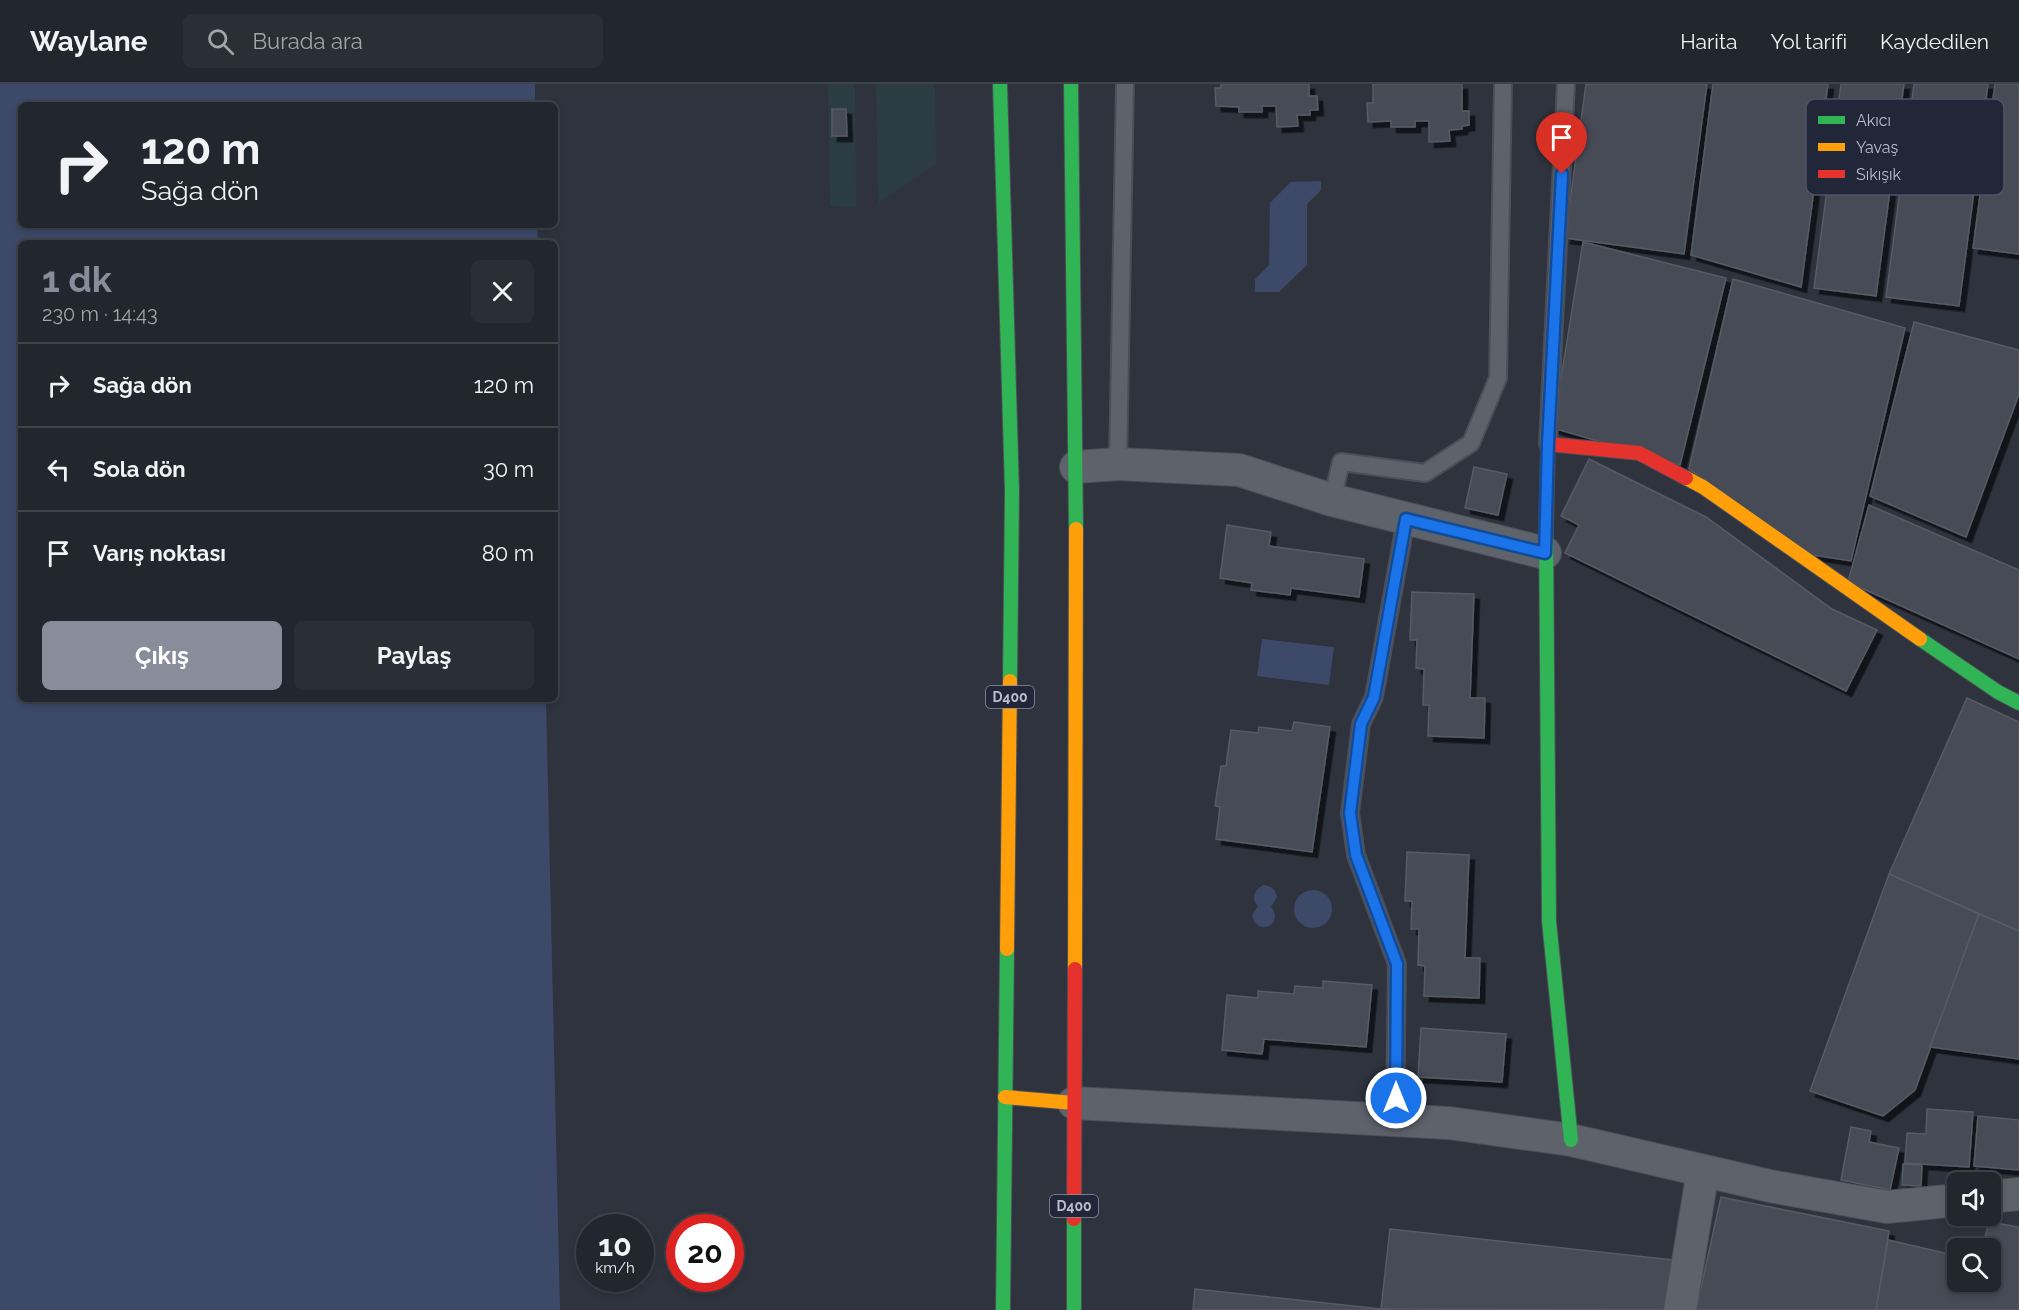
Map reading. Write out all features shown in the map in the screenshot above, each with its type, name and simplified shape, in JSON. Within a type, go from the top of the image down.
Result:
[{"type":"main road","name":"D400","points":[[1000,84],[1012,491],[1003,1310]]},
{"type":"main road","name":"D400","points":[[1071,84],[1076,467],[1074,1310]]},
{"type":"main road","points":[[1571,1140],[1549,921],[1545,553],[1548,444],[1639,453],[1703,487],[1845,588],[1998,692],[2019,703]]},
{"type":"main road","points":[[1005,1098],[1074,1103]]},
{"type":"street","points":[[1076,467],[1118,464],[1179,476],[1239,470],[1332,500],[1545,553]]},
{"type":"street","points":[[1074,1103],[1449,1123],[1571,1140],[1770,1186],[1887,1207],[1947,1201]]},
{"type":"street","points":[[1680,1310],[1703,1171]]},
{"type":"street","points":[[2001,1196],[2019,1194]]},
{"type":"lane","points":[[1118,464],[1125,84]]},
{"type":"lane","points":[[1332,500],[1341,462],[1425,473],[1471,443],[1498,378],[1503,84]]},
{"type":"lane","points":[[1548,444],[1566,84]]},
{"type":"lane","points":[[1395,1120],[1397,964],[1356,855],[1350,813],[1361,724],[1374,697],[1406,519]]},
{"type":"shaded area","points":[[828,84],[855,84],[856,207],[830,206]]},
{"type":"shaded area","points":[[876,84],[935,84],[936,164],[878,203]]},
{"type":"water","points":[[0,84],[535,84],[535,102],[18,102],[18,228],[537,228],[538,240],[18,240],[18,702],[546,702],[560,1310],[0,1310]]},
{"type":"water","points":[[1321,181],[1321,190],[1307,204],[1307,265],[1279,292],[1255,292],[1255,279],[1269,265],[1270,203],[1291,182]]},
{"type":"water","points":[[1262,639],[1334,647],[1329,685],[1257,676]]},
{"type":"water","points":[[1263,885],[1273,888],[1277,897],[1271,907],[1275,918],[1273,923],[1264,927],[1255,922],[1252,915],[1258,906],[1254,900],[1254,894]]},
{"type":"water","points":[[1313,890],[1326,896],[1332,909],[1326,922],[1313,928],[1300,922],[1294,909],[1300,896]]},
{"type":"building","points":[[1221,84],[1309,84],[1309,96],[1317,96],[1318,110],[1310,110],[1310,115],[1297,115],[1298,126],[1277,127],[1276,106],[1262,106],[1262,112],[1239,112],[1239,107],[1216,106],[1215,88],[1221,88]]},
{"type":"building","points":[[1373,84],[1462,84],[1462,111],[1469,111],[1469,125],[1462,126],[1462,129],[1449,130],[1450,141],[1429,142],[1429,121],[1415,121],[1415,127],[1391,127],[1391,121],[1368,122],[1367,103],[1373,103]]},
{"type":"building","points":[[1586,84],[1707,84],[1684,254],[1565,238]]},
{"type":"building","points":[[1713,84],[1828,84],[1826,99],[1806,99],[1806,195],[1813,195],[1801,287],[1691,255]]},
{"type":"building","points":[[1841,84],[1904,84],[1902,99],[1839,99]]},
{"type":"building","points":[[1914,84],[1988,84],[1986,99],[1912,99]]},
{"type":"building","points":[[1995,84],[2019,84],[2019,254],[1973,248],[1980,195],[2004,195],[2004,99],[1993,99]]},
{"type":"building","points":[[832,109],[846,109],[847,136],[832,136]]},
{"type":"building","points":[[1826,195],[1889,195],[1876,296],[1814,288]]},
{"type":"building","points":[[1899,195],[1974,195],[1959,306],[1886,297]]},
{"type":"building","points":[[1583,242],[1726,278],[1680,465],[1553,428]]},
{"type":"building","points":[[1733,279],[1905,328],[1851,561],[1807,554],[1689,469]]},
{"type":"building","points":[[1914,322],[2019,350],[2019,394],[1966,537],[1870,496]]},
{"type":"building","points":[[1589,459],[1706,517],[1832,609],[1877,630],[1846,691],[1565,553],[1579,525],[1561,516]]},
{"type":"building","points":[[1474,467],[1507,474],[1498,515],[1465,508]]},
{"type":"building","points":[[1869,505],[2019,570],[2019,659],[1848,582]]},
{"type":"building","points":[[1227,525],[1271,532],[1269,546],[1364,559],[1359,597],[1291,588],[1290,595],[1251,590],[1252,583],[1220,578]]},
{"type":"building","points":[[1412,592],[1474,594],[1470,698],[1485,698],[1484,738],[1428,736],[1429,705],[1423,705],[1424,669],[1416,668],[1417,640],[1410,640]]},
{"type":"building","points":[[1967,698],[2019,722],[2019,931],[1889,874]]},
{"type":"building","points":[[1294,722],[1330,727],[1312,852],[1216,839],[1220,807],[1215,806],[1221,766],[1226,766],[1231,730],[1258,733],[1259,727],[1292,731]]},
{"type":"building","points":[[1407,852],[1469,855],[1465,958],[1480,958],[1479,998],[1424,996],[1425,966],[1418,965],[1419,929],[1411,929],[1412,901],[1405,901]]},
{"type":"building","points":[[1889,874],[1979,914],[1915,1090],[1883,1116],[1810,1091]]},
{"type":"building","points":[[1979,914],[2019,931],[2019,1059],[1930,1047]]},
{"type":"building","points":[[1323,981],[1372,985],[1366,1047],[1264,1039],[1262,1054],[1222,1050],[1227,995],[1258,998],[1258,991],[1294,994],[1295,986],[1323,988]]},
{"type":"building","points":[[1421,1028],[1506,1034],[1502,1082],[1418,1077]]},
{"type":"building","points":[[1927,1109],[1973,1112],[1969,1167],[1905,1163],[1907,1133],[1926,1134]]},
{"type":"building","points":[[1978,1116],[2019,1120],[2019,1170],[1974,1166]]},
{"type":"building","points":[[1851,1127],[1871,1131],[1869,1142],[1899,1148],[1890,1190],[1841,1180]]},
{"type":"building","points":[[1903,1164],[1922,1165],[1921,1186],[1902,1185]]},
{"type":"building","points":[[1721,1197],[1889,1231],[1876,1310],[1696,1310]]},
{"type":"building","points":[[2001,1224],[2019,1227],[2019,1310],[1876,1310],[1888,1240],[1947,1253],[1947,1292],[2001,1292],[2001,1238],[1985,1238],[1988,1226],[2001,1226]]},
{"type":"building","points":[[1390,1229],[1673,1260],[1668,1310],[1381,1309]]},
{"type":"building","points":[[1195,1289],[1381,1309],[1391,1310],[1193,1310]]},
{"type":"traffic: fast","points":[[1000,84],[1012,491],[1010,681]]},
{"type":"traffic: fast","points":[[1071,84],[1076,529]]},
{"type":"traffic: fast","points":[[1546,530],[1549,921],[1571,1140]]},
{"type":"traffic: fast","points":[[1920,639],[1998,692],[2019,703]]},
{"type":"traffic: fast","points":[[1003,1310],[1007,949]]},
{"type":"traffic: fast","points":[[1074,1219],[1074,1310]]},
{"type":"traffic: slow","points":[[1686,478],[1703,487],[1920,639]]},
{"type":"traffic: slow","points":[[1075,969],[1076,529]]},
{"type":"traffic: slow","points":[[1007,949],[1010,681]]},
{"type":"traffic: slow","points":[[1005,1097],[1074,1103]]},
{"type":"traffic: jam","points":[[1546,530],[1548,444],[1639,453],[1686,478]]},
{"type":"traffic: jam","points":[[1074,1219],[1075,969]]},
{"type":"route","points":[[1396,1098],[1397,964],[1356,855],[1350,813],[1361,724],[1374,697],[1406,519],[1545,553],[1548,444],[1562,174]]}]
